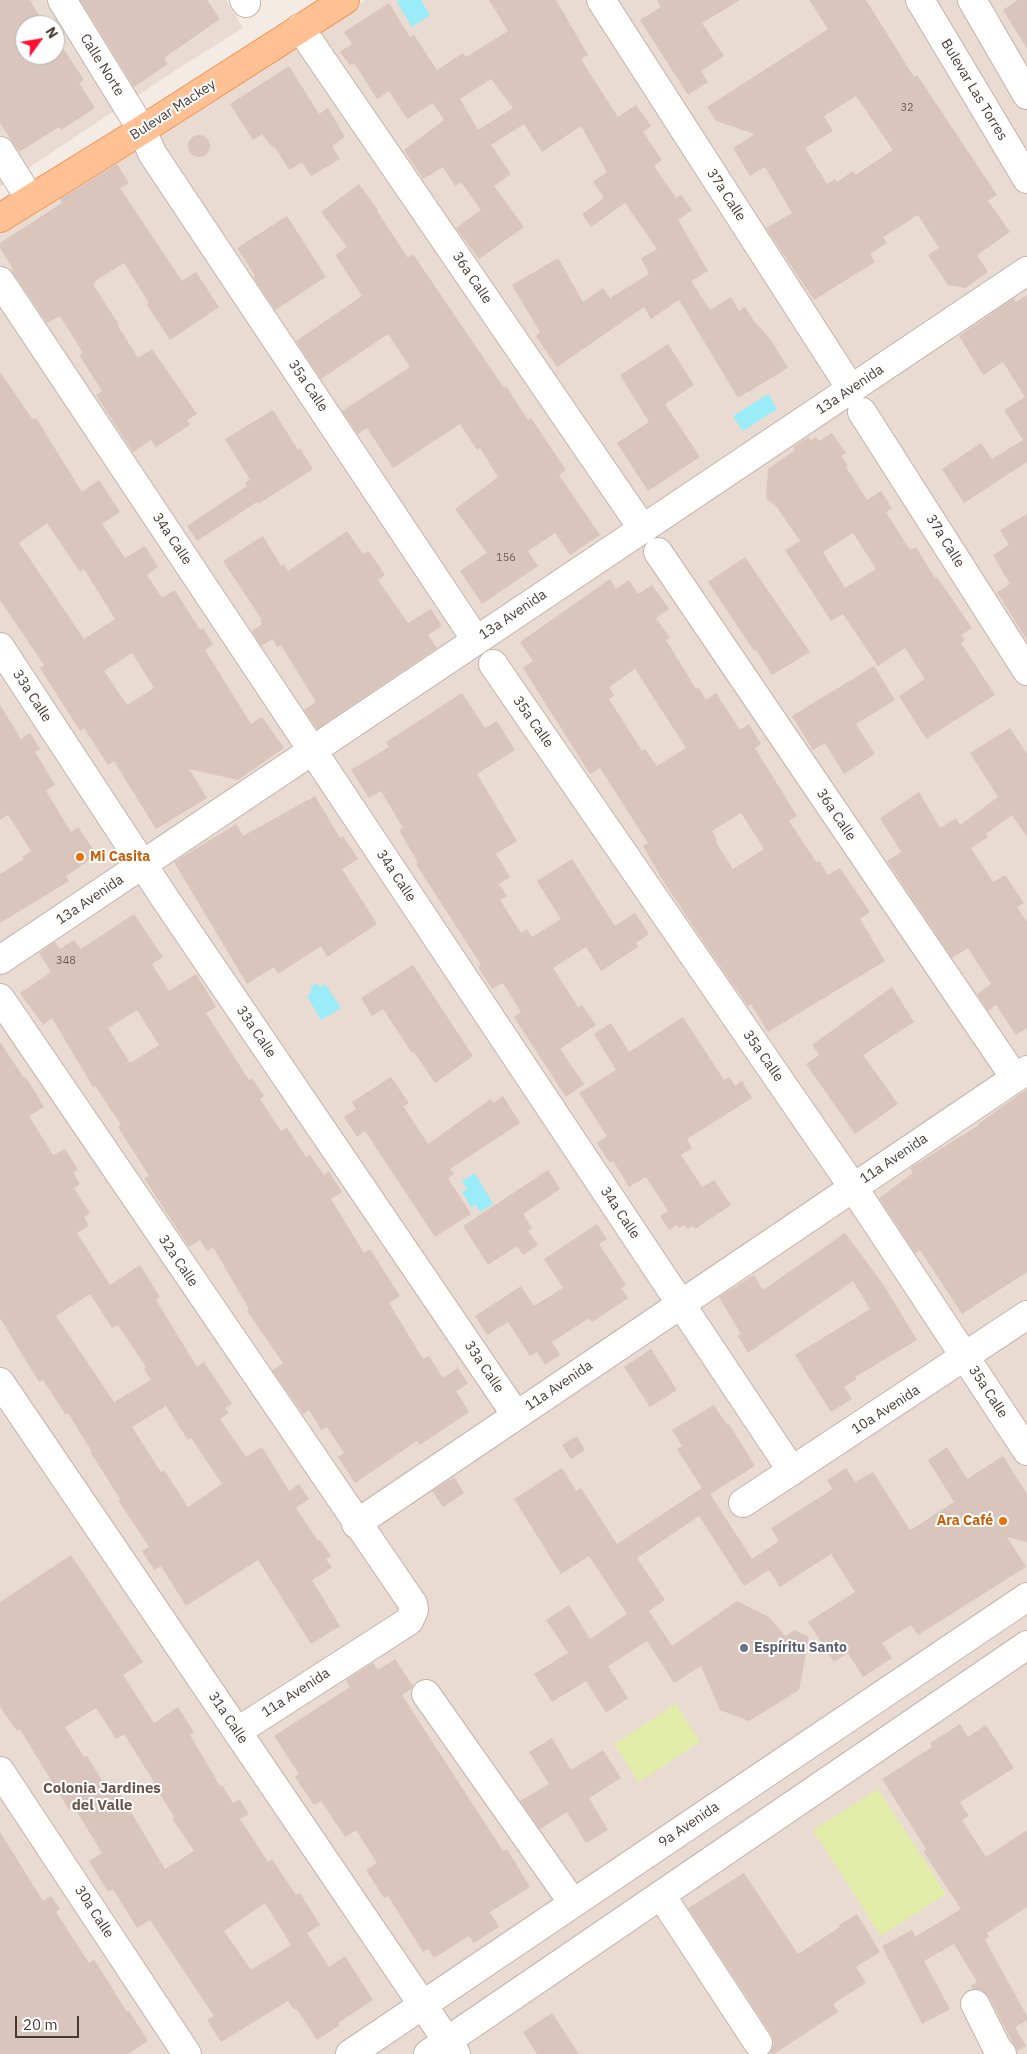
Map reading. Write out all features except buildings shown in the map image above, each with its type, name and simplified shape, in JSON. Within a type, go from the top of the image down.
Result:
[{"type":"main road","name":"Bulevar Mackey","points":[[0,218],[345,0]]},
{"type":"street","name":"Calle Norte","points":[[62,0],[142,130]]},
{"type":"street","name":"37a Calle","points":[[600,0],[857,400],[1027,671]]},
{"type":"street","name":"Bulevar Las Torres","points":[[920,0],[1027,179]]},
{"type":"street","points":[[972,0],[1026,91],[987,112]]},
{"type":"street","name":"36a Calle","points":[[300,28],[643,529]]},
{"type":"street","name":"35a Calle","points":[[142,130],[152,153],[476,640]]},
{"type":"street","points":[[0,151],[30,198]]},
{"type":"street","name":"13a Avenida","points":[[0,960],[643,529],[857,400],[1027,271]]},
{"type":"street","name":"34a Calle","points":[[0,281],[792,1471]]},
{"type":"street","name":"36a Calle","points":[[658,552],[1021,1074]]},
{"type":"street","name":"33a Calle","points":[[0,647],[142,865],[516,1415]]},
{"type":"street","name":"35a Calle","points":[[493,664],[853,1187],[1027,1451]]},
{"type":"street","name":"32a Calle","points":[[0,998],[356,1524]]},
{"type":"street","name":"11a Avenida","points":[[238,1731],[409,1621],[414,1610],[413,1604],[356,1524],[1021,1074]]},
{"type":"street","name":"10a Avenida","points":[[743,1503],[1027,1315]]},
{"type":"street","name":"31a Calle","points":[[0,1382],[423,2005],[444,2050]]},
{"type":"street","name":"9a Avenida","points":[[350,2054],[1027,1597]]},
{"type":"street","points":[[444,2050],[660,1896],[1027,1645]]},
{"type":"street","points":[[426,1694],[573,1903]]},
{"type":"street","points":[[878,1698],[901,1731]]},
{"type":"street","name":"30a Calle","points":[[0,1771],[187,2054]]},
{"type":"street","points":[[660,1896],[758,2043]]},
{"type":"street","points":[[975,2004],[998,2050],[1002,2054]]},
{"type":"shaded area","points":[[0,0],[226,0],[243,28],[179,68],[0,187]]},
{"type":"shaded area","name":"Colonia Jardines del Valle","points":[[366,0],[1027,0],[1027,2054],[0,2054],[0,231]]},
{"type":"green space","points":[[676,1704],[700,1742],[639,1782],[614,1744]]},
{"type":"green space","points":[[878,1789],[946,1894],[881,1936],[813,1830]]},
{"type":"water","points":[[400,0],[421,0],[430,15],[412,27],[397,2]]},
{"type":"water","points":[[768,394],[777,409],[743,431],[733,416]]},
{"type":"water","points":[[316,984],[320,987],[325,984],[341,1008],[321,1020],[307,996],[311,993],[311,987]]},
{"type":"water","points":[[475,1173],[493,1204],[480,1212],[476,1205],[471,1207],[462,1192],[467,1189],[462,1181]]},
{"type":"place","name":"Mi Casita","points":[[80,857]]},
{"type":"place","name":"Ara Café","points":[[1003,1521]]},
{"type":"place","name":"Espíritu Santo","points":[[744,1648]]},
{"type":"district","name":"Colonia Jardines del Valle","points":[[102,1798]]}]
